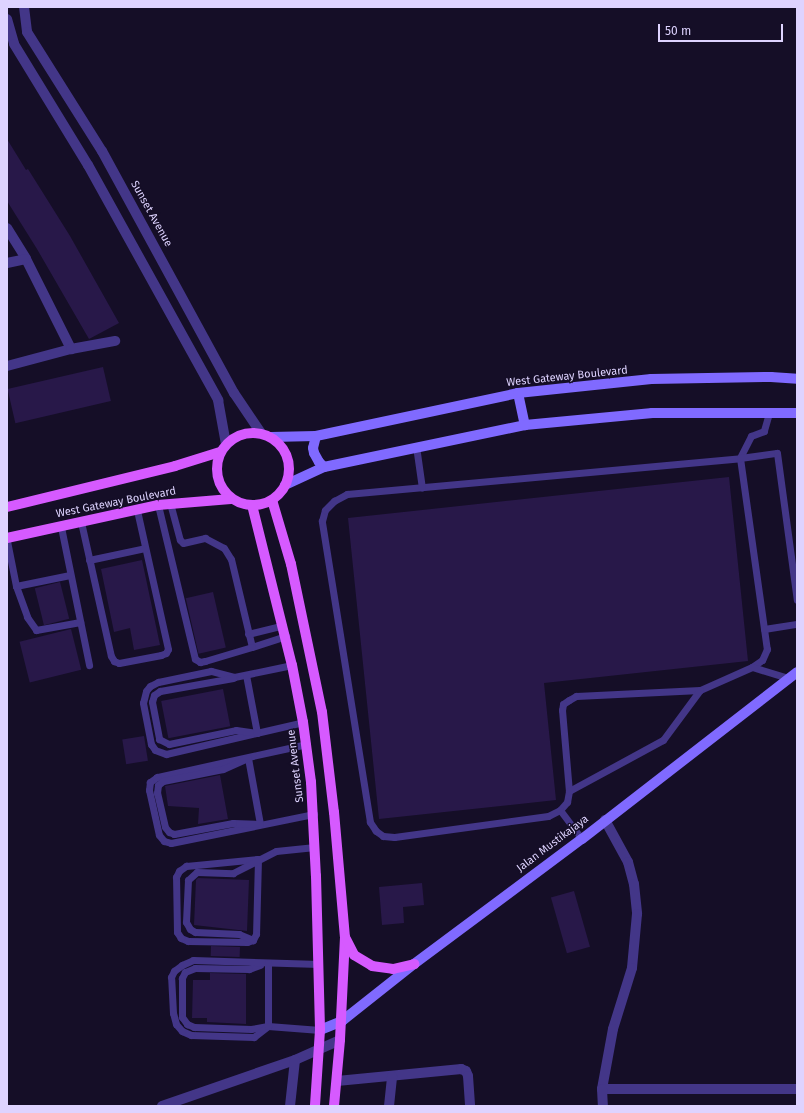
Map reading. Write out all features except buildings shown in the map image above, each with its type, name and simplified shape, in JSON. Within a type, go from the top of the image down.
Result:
[{"type":"main road","name":"West Gateway Boulevard","points":[[271,437],[316,436],[518,393],[651,379],[771,377],[797,379]]},
{"type":"main road","points":[[518,393],[525,425]]},
{"type":"main road","points":[[285,485],[289,465],[286,454],[279,444],[271,437],[261,433],[242,434],[226,444],[220,452],[216,467],[218,482],[223,491],[231,499],[241,504],[259,505],[272,500],[285,485],[324,467],[416,446],[525,425],[652,414],[797,413]]},
{"type":"main road","points":[[316,436],[313,448],[314,453],[324,467]]},
{"type":"main road","name":"West Gateway Boulevard","points":[[7,507],[175,466],[220,452]]},
{"type":"main road","name":"West Gateway Boulevard","points":[[7,540],[158,505],[231,499]]},
{"type":"main road","points":[[272,500],[291,564],[322,712],[334,812],[345,937],[342,1021],[334,1106]]},
{"type":"main road","name":"Sunset Avenue","points":[[252,505],[286,636],[307,744],[314,814],[319,964],[320,1050],[315,1106]]},
{"type":"main road","name":"Jalan Mustikajaya","points":[[320,1030],[342,1021],[414,964],[582,839],[793,675]]},
{"type":"main road","points":[[345,937],[354,955],[372,966],[393,969],[414,964]]},
{"type":"street","name":"Sunset Avenue","points":[[24,7],[27,32],[102,151],[234,393],[261,433]]},
{"type":"street","points":[[7,19],[10,44],[88,164],[218,400],[226,444]]},
{"type":"street","points":[[7,228],[26,259],[71,348]]},
{"type":"street","points":[[7,263],[26,259]]},
{"type":"street","points":[[7,366],[71,348],[115,341]]},
{"type":"street","points":[[603,1106],[602,1089],[613,1029],[632,968],[636,914],[634,884],[628,862],[605,820]]},
{"type":"street","points":[[162,1106],[295,1060],[340,1040]]},
{"type":"street","points":[[290,1106],[295,1060]]},
{"type":"street","points":[[337,1081],[461,1070],[466,1071],[469,1080],[470,1106]]},
{"type":"street","points":[[389,1106],[392,1076]]},
{"type":"street","points":[[602,1089],[797,1089]]},
{"type":"lane","points":[[769,413],[764,431],[751,436],[740,458],[767,649],[765,656],[759,664],[700,690],[576,696],[563,704],[562,710],[569,791],[567,802],[560,810],[548,816],[394,837],[383,836],[376,832],[370,822],[322,522],[325,510],[334,501],[348,494],[740,458],[777,453],[797,600]]},
{"type":"lane","points":[[416,446],[422,488]]},
{"type":"lane","points":[[170,503],[182,543],[205,538],[224,548],[231,559],[252,647]]},
{"type":"lane","points":[[158,505],[195,659],[200,662],[204,661],[286,636]]},
{"type":"lane","points":[[81,522],[111,656],[114,661],[119,663],[161,655],[166,653],[168,649],[137,510]]},
{"type":"lane","points":[[61,527],[88,665]]},
{"type":"lane","points":[[7,540],[16,586],[27,618],[36,630],[80,622]]},
{"type":"lane","points":[[89,560],[145,548]]},
{"type":"lane","points":[[16,586],[70,575]]},
{"type":"lane","points":[[764,629],[797,624]]},
{"type":"lane","points":[[248,634],[283,625]]},
{"type":"lane","points":[[257,733],[236,730],[169,744],[160,739],[152,702],[154,695],[160,690],[234,678],[292,665]]},
{"type":"lane","points":[[752,667],[793,675]]},
{"type":"lane","points":[[234,678],[211,671],[158,682],[150,686],[143,697],[143,703],[151,744],[155,750],[166,754],[303,722]]},
{"type":"lane","points":[[246,675],[257,733]]},
{"type":"lane","points":[[569,791],[663,740],[700,690]]},
{"type":"lane","points":[[307,744],[157,777],[150,782],[149,790],[159,835],[164,841],[171,843],[314,814]]},
{"type":"lane","points":[[248,758],[260,824]]},
{"type":"lane","points":[[560,810],[582,839]]},
{"type":"lane","points":[[253,940],[239,934],[195,932],[190,929],[186,922],[188,880],[197,872],[232,872],[276,851],[315,847]]},
{"type":"lane","points":[[258,859],[256,934],[253,940],[247,942],[188,941],[181,938],[177,932],[176,878],[179,871],[186,866],[258,859]]},
{"type":"lane","points":[[268,1026],[254,1037],[191,1035],[186,1033],[176,1024],[173,1013],[171,978],[174,971],[193,960],[319,964]]},
{"type":"lane","points":[[268,963],[268,1026]]},
{"type":"lane","points":[[268,963],[249,969],[195,968],[185,972],[182,978],[182,1017],[187,1024],[194,1027],[250,1029],[268,1026],[320,1030]]}]
